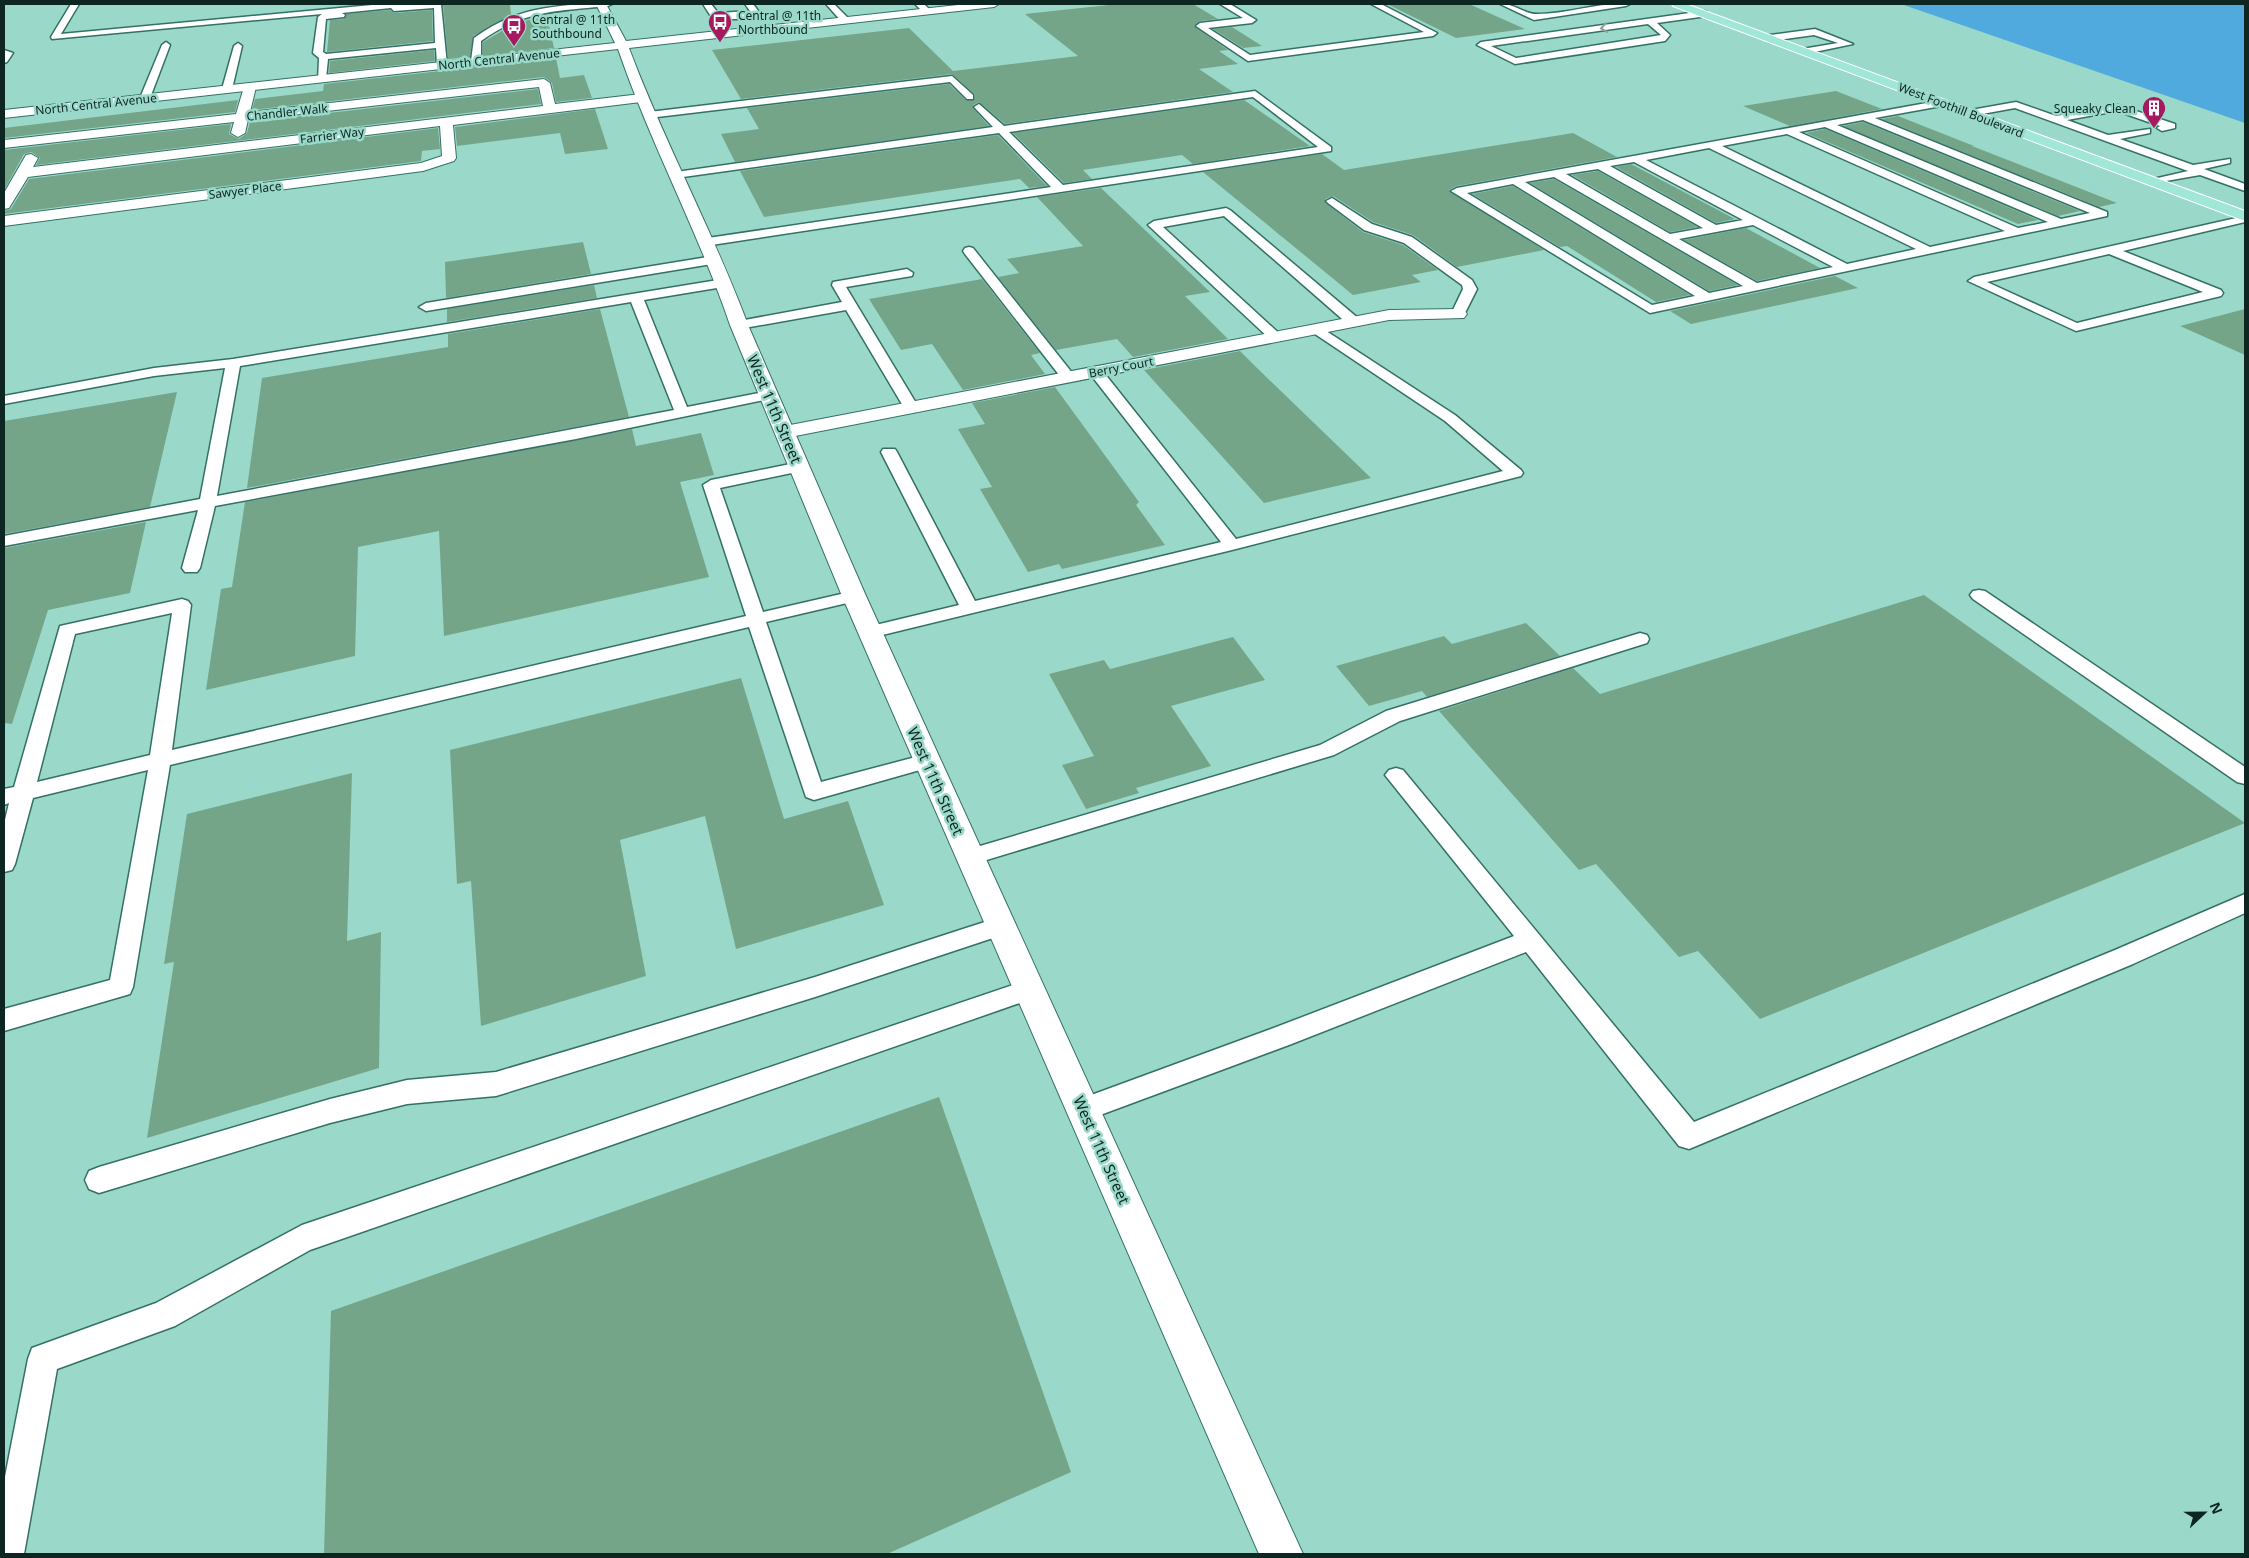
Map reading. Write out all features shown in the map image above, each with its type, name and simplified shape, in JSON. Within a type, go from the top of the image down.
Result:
[{"type":"main road","name":"West Foothill Boulevard","points":[[1677,4],[1971,113],[2245,218]]},
{"type":"street","name":"West 11th Street","points":[[603,4],[854,596],[1281,1554]]},
{"type":"street","name":"North Central Avenue","points":[[4,114],[845,20],[923,7],[994,4]]},
{"type":"street","name":"Chandler Walk","points":[[4,144],[544,83],[550,109]]},
{"type":"street","points":[[234,147],[250,87]]},
{"type":"street","name":"Farrier Way","points":[[22,172],[550,109],[645,106]]},
{"type":"street","name":"Sawyer Place","points":[[4,221],[423,167],[449,158],[446,122]]},
{"type":"street","points":[[4,205],[42,139]]},
{"type":"street","name":"Berry Court","points":[[785,432],[1389,315],[1458,314]]},
{"type":"lane","points":[[75,4],[55,37],[407,4]]},
{"type":"lane","points":[[476,61],[477,40],[496,24],[525,12],[603,4]]},
{"type":"lane","points":[[707,4],[715,16],[737,16],[756,12],[749,4]]},
{"type":"lane","points":[[831,4],[845,20]]},
{"type":"lane","points":[[1224,4],[1252,20],[1200,26],[1248,58],[1433,33],[1374,4]]},
{"type":"lane","points":[[1504,4],[1534,17],[1626,4]]},
{"type":"lane","points":[[440,45],[324,57],[318,53],[322,17],[438,5],[442,65]]},
{"type":"lane","points":[[1650,22],[1666,35],[1662,39],[1515,61],[1481,45],[1704,14]]},
{"type":"lane","points":[[737,16],[747,31]]},
{"type":"lane","points":[[1770,38],[1815,32],[1849,44],[1805,51]]},
{"type":"lane","points":[[145,98],[166,45]]},
{"type":"lane","points":[[227,89],[238,46]]},
{"type":"lane","points":[[4,53],[8,53],[4,60]]},
{"type":"lane","points":[[321,79],[324,57]]},
{"type":"lane","points":[[645,106],[952,79],[970,97]]},
{"type":"lane","points":[[426,307],[714,262],[1060,189],[1327,149],[1254,94],[676,175]]},
{"type":"lane","points":[[1864,117],[2103,214],[1650,309],[1457,191],[1516,181],[1556,173],[1636,159],[1864,117],[1943,103]]},
{"type":"lane","points":[[1971,113],[2016,105],[2245,188]]},
{"type":"lane","points":[[979,106],[1000,130],[1060,189]]},
{"type":"lane","points":[[2054,119],[2118,108],[2171,126],[2162,128]]},
{"type":"lane","points":[[1826,124],[2060,223]]},
{"type":"lane","points":[[1788,131],[2016,232]]},
{"type":"lane","points":[[2107,138],[2146,131]]},
{"type":"lane","points":[[1711,145],[1929,250]]},
{"type":"lane","points":[[1636,159],[1845,268]]},
{"type":"lane","points":[[2153,182],[2226,161]]},
{"type":"lane","points":[[1600,165],[1714,229]]},
{"type":"lane","points":[[1556,173],[1755,287]]},
{"type":"lane","points":[[1516,181],[1707,297]]},
{"type":"lane","points":[[1332,201],[1368,227],[1408,240],[1467,283],[1470,289],[1458,314]]},
{"type":"lane","points":[[1276,337],[1154,225],[1226,212],[1354,322]]},
{"type":"lane","points":[[2111,250],[2216,293],[2076,326],[1974,281],[2245,218]]},
{"type":"lane","points":[[1668,238],[1755,221]]},
{"type":"lane","points":[[968,251],[1068,377]]},
{"type":"lane","points":[[4,400],[154,372],[233,363],[636,298],[714,262]]},
{"type":"lane","points":[[908,273],[838,285],[911,408]]},
{"type":"lane","points":[[636,298],[682,412]]},
{"type":"lane","points":[[738,325],[850,306]]},
{"type":"lane","points":[[870,632],[1232,545],[1515,473],[1450,418],[1317,329]]},
{"type":"lane","points":[[191,568],[208,503],[233,363]]},
{"type":"lane","points":[[1096,372],[1232,545]]},
{"type":"lane","points":[[4,540],[208,503],[769,395]]},
{"type":"lane","points":[[889,452],[970,608]]},
{"type":"lane","points":[[800,467],[710,485],[757,619],[814,792],[927,761]]},
{"type":"lane","points":[[1979,595],[2132,697],[2245,777]]},
{"type":"lane","points":[[14,794],[854,596]]},
{"type":"lane","points":[[4,864],[14,794],[66,630],[182,605],[160,760],[121,987],[4,1020]]},
{"type":"lane","points":[[970,857],[1327,750],[1393,716],[1640,639]]},
{"type":"lane","points":[[1396,775],[1689,1137],[2069,980],[2245,903]]},
{"type":"lane","points":[[99,1180],[330,1110],[407,1092],[496,1084],[815,987],[1000,926]]},
{"type":"lane","points":[[1084,1109],[1280,1037],[1438,974],[1531,940]]},
{"type":"lane","points":[[7,1554],[43,1359],[164,1314],[302,1240],[1028,990]]},
{"type":"water","points":[[1901,4],[2245,4],[2245,123]]},
{"type":"building","points":[[443,4],[510,4],[511,14],[513,15],[473,36],[470,57],[448,59]]},
{"type":"building","points":[[1118,4],[1193,4],[1218,19],[1200,21],[1194,26],[1228,50],[1219,51],[1238,64],[1199,69],[1233,92],[1005,124],[979,102],[973,105],[973,108],[989,126],[735,162],[721,134],[759,129],[747,108],[949,84],[966,100],[974,100],[975,95],[952,74],[741,99],[712,50],[909,28],[953,71],[1078,56],[1025,14]]},
{"type":"building","points":[[1387,4],[1469,4],[1525,29],[1456,38]]},
{"type":"building","points":[[390,10],[394,13],[432,10],[433,41],[327,52],[330,20],[344,19],[347,14]]},
{"type":"building","points":[[538,17],[547,17],[554,48],[483,56],[483,42],[512,25]]},
{"type":"building","points":[[1232,27],[1262,46],[1243,48],[1213,29]]},
{"type":"building","points":[[434,50],[435,61],[329,73],[330,61]]},
{"type":"building","points":[[556,58],[560,78],[584,75],[592,98],[556,102],[552,83],[544,77],[252,110],[255,99],[323,91],[324,84]]},
{"type":"building","points":[[538,89],[541,104],[36,165],[40,158],[31,152],[24,154],[4,190],[4,150],[231,124],[229,134],[239,139],[247,133],[250,122]]},
{"type":"building","points":[[1836,91],[1882,109],[1790,126],[1743,106]]},
{"type":"building","points":[[238,100],[235,112],[4,138],[4,128]]},
{"type":"building","points":[[1244,100],[1310,146],[1193,164],[1182,155],[1083,170],[1092,179],[1064,183],[1013,133]]},
{"type":"building","points":[[595,109],[608,149],[565,154],[560,133],[457,146],[455,127]]},
{"type":"building","points":[[1898,116],[2117,203],[2099,207],[1882,119]]},
{"type":"building","points":[[1863,122],[2080,211],[2058,216],[1843,126]]},
{"type":"building","points":[[438,128],[440,149],[422,151],[421,161],[4,214],[4,211],[11,209],[29,179]]},
{"type":"building","points":[[1825,129],[2038,220],[2018,224],[1806,133]]},
{"type":"building","points":[[1573,133],[1617,157],[1457,186],[1449,190],[1544,250],[1457,267],[1413,235],[1373,222],[1333,196],[1325,199],[1327,204],[1363,232],[1403,245],[1438,270],[1412,275],[1421,282],[1353,295],[1203,172],[1322,154],[1344,170]]},
{"type":"building","points":[[998,135],[1047,186],[1029,188],[1020,179],[764,217],[740,171]]},
{"type":"building","points":[[1631,164],[1735,219],[1716,223],[1616,167]]},
{"type":"building","points":[[1598,171],[1698,227],[1670,232],[1572,175]]},
{"type":"building","points":[[1554,179],[1738,285],[1709,291],[1530,183]]},
{"type":"building","points":[[1513,186],[1690,295],[1656,302],[1567,246],[1560,247],[1472,194]]},
{"type":"building","points":[[1101,188],[1210,292],[1185,296],[1228,339],[1133,357],[1117,339],[1056,350],[998,277],[1019,273],[1007,259],[1083,246],[1037,197]]},
{"type":"building","points":[[1746,228],[1820,268],[1757,281],[1684,240]]},
{"type":"building","points":[[583,242],[591,274],[446,298],[445,262]]},
{"type":"building","points":[[1835,276],[1858,288],[1691,324],[1670,311]]},
{"type":"building","points":[[982,279],[1040,353],[1031,355],[1045,374],[963,390],[932,344],[901,350],[869,299]]},
{"type":"building","points":[[594,285],[597,298],[447,322],[447,309]]},
{"type":"building","points":[[600,309],[629,417],[247,488],[262,378],[448,347],[448,334]]},
{"type":"building","points":[[2245,309],[2245,355],[2180,326]]},
{"type":"building","points":[[1240,351],[1371,478],[1264,503],[1144,370]]},
{"type":"building","points":[[1055,387],[1139,502],[1136,505],[1165,545],[1062,569],[1059,564],[1028,572],[980,489],[992,487],[958,429],[985,424],[972,403]]},
{"type":"building","points":[[177,392],[150,507],[4,534],[4,421]]},
{"type":"building","points":[[632,429],[636,446],[701,433],[714,475],[680,482],[709,577],[444,636],[439,531],[358,547],[355,656],[206,690],[221,589],[232,587],[245,502]]},
{"type":"building","points":[[146,522],[130,593],[48,610],[12,724],[4,723],[4,548]]},
{"type":"building","points":[[1924,595],[2245,823],[1760,1019],[1698,951],[1679,957],[1596,864],[1579,870],[1439,711],[1573,668],[1600,694]]},
{"type":"building","points":[[1526,623],[1560,656],[1427,697],[1422,691],[1369,706],[1336,666],[1444,636],[1452,644]]},
{"type":"building","points":[[1233,637],[1265,680],[1171,706],[1211,766],[1136,788],[1139,793],[1086,809],[1062,765],[1094,756],[1049,674],[1104,660],[1110,669]]},
{"type":"building","points":[[741,678],[784,819],[848,801],[884,905],[736,949],[705,816],[620,840],[646,976],[481,1026],[471,881],[457,884],[450,750]]},
{"type":"building","points":[[352,773],[347,941],[381,932],[379,1068],[147,1138],[174,962],[164,964],[187,814]]},
{"type":"building","points":[[939,1097],[1071,1472],[887,1554],[324,1554],[331,1311]]},
{"type":"place","name":"Central @ 11th Northbound","points":[[720,43]]},
{"type":"place","name":"Central @ 11th Southbound","points":[[514,47]]},
{"type":"place","name":"Squeaky Clean","points":[[2154,129]]}]
